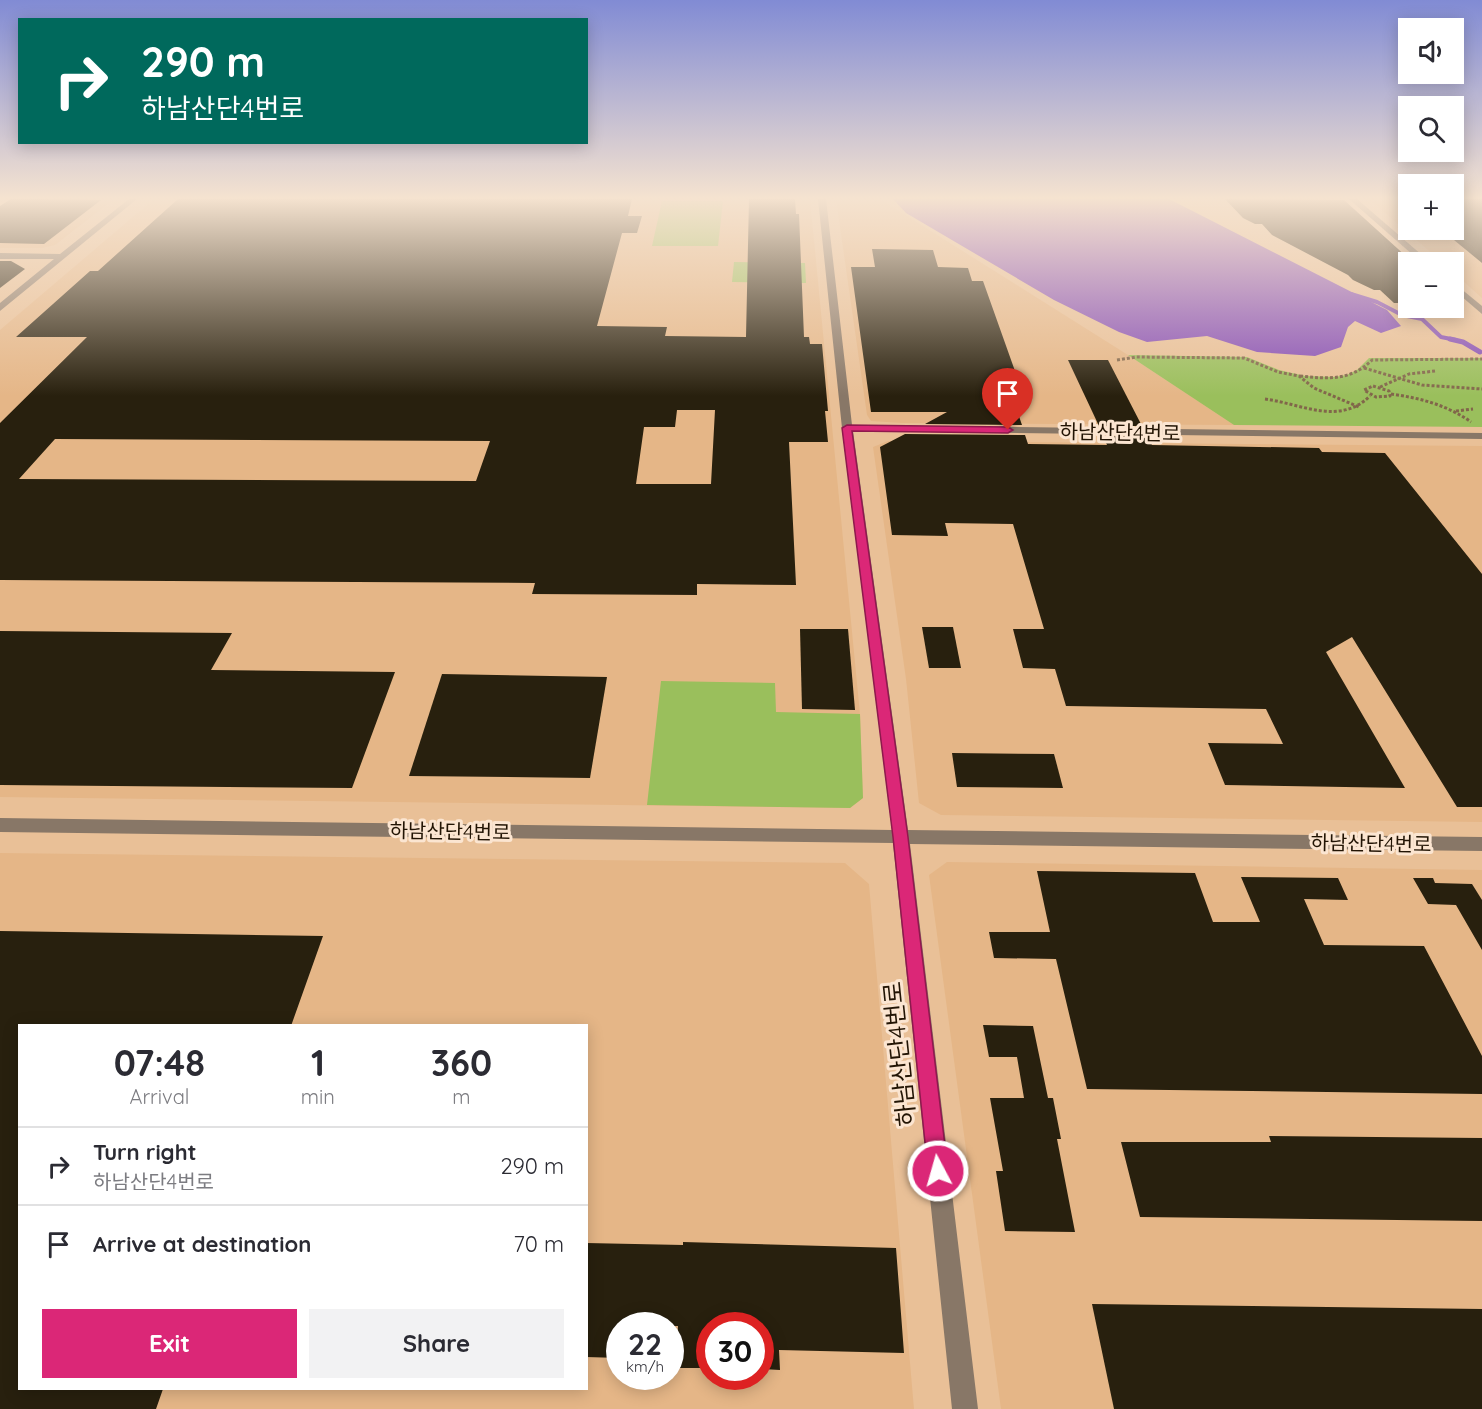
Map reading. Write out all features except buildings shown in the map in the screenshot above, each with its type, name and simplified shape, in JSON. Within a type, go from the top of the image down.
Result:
[{"type":"street","points":[[0,308],[52,265]]},
{"type":"street","points":[[829,265],[847,428]]},
{"type":"street","points":[[1464,295],[1482,311]]},
{"type":"street","name":"하남산단4번로","points":[[965,1409],[901,837],[847,428],[1479,431]]},
{"type":"street","name":"하남산단4번로","points":[[0,825],[1482,844]]},
{"type":"path","points":[[1117,360],[1136,357],[1244,358],[1278,372],[1299,376],[1338,378],[1350,376],[1372,360],[1482,359]]},
{"type":"path","points":[[1364,368],[1394,379],[1435,389],[1482,389]]},
{"type":"path","points":[[1391,394],[1382,398],[1370,396],[1366,393],[1365,388],[1379,387],[1394,379],[1435,371]]},
{"type":"path","points":[[1299,376],[1314,388],[1359,407]]},
{"type":"path","points":[[1379,387],[1391,394],[1415,397],[1455,412],[1479,431]]},
{"type":"path","points":[[1265,399],[1276,399],[1303,408],[1328,411],[1352,410],[1364,405],[1370,396]]},
{"type":"path","points":[[1455,412],[1473,408]]},
{"type":"shaded area","points":[[77,265],[816,265],[860,714],[863,798],[850,808],[0,797],[0,330]]},
{"type":"shaded area","points":[[845,265],[985,265],[1234,425],[902,423],[871,421],[867,415]]},
{"type":"shaded area","points":[[994,265],[1298,265],[1387,310],[1401,326],[1381,333],[1355,321],[1348,327],[1341,347],[1315,356],[1257,352],[1207,336],[1147,342],[1119,332],[1054,300]]},
{"type":"shaded area","points":[[1464,265],[1482,265],[1482,298],[1464,282]]},
{"type":"shaded area","points":[[888,441],[1482,446],[1482,822],[941,815],[919,803],[906,679],[873,447]]},
{"type":"shaded area","points":[[0,853],[845,863],[869,884],[914,1409],[0,1409]]},
{"type":"shaded area","points":[[947,862],[1482,870],[1482,1409],[1001,1409],[929,875]]},
{"type":"green space","points":[[734,265],[805,265],[806,283],[732,282]]},
{"type":"green space","points":[[1128,355],[1247,357],[1279,370],[1305,376],[1335,377],[1357,370],[1369,358],[1482,358],[1482,427],[1234,425]]},
{"type":"green space","points":[[661,681],[775,683],[776,712],[860,714],[863,798],[850,808],[647,805]]},
{"type":"waterway","points":[[1351,294],[1377,302],[1402,315],[1422,319],[1441,337],[1456,340]]},
{"type":"waterway","points":[[1450,339],[1463,342],[1480,352]]},
{"type":"route","points":[[938,1171],[901,837],[847,428],[1008,430]]}]
